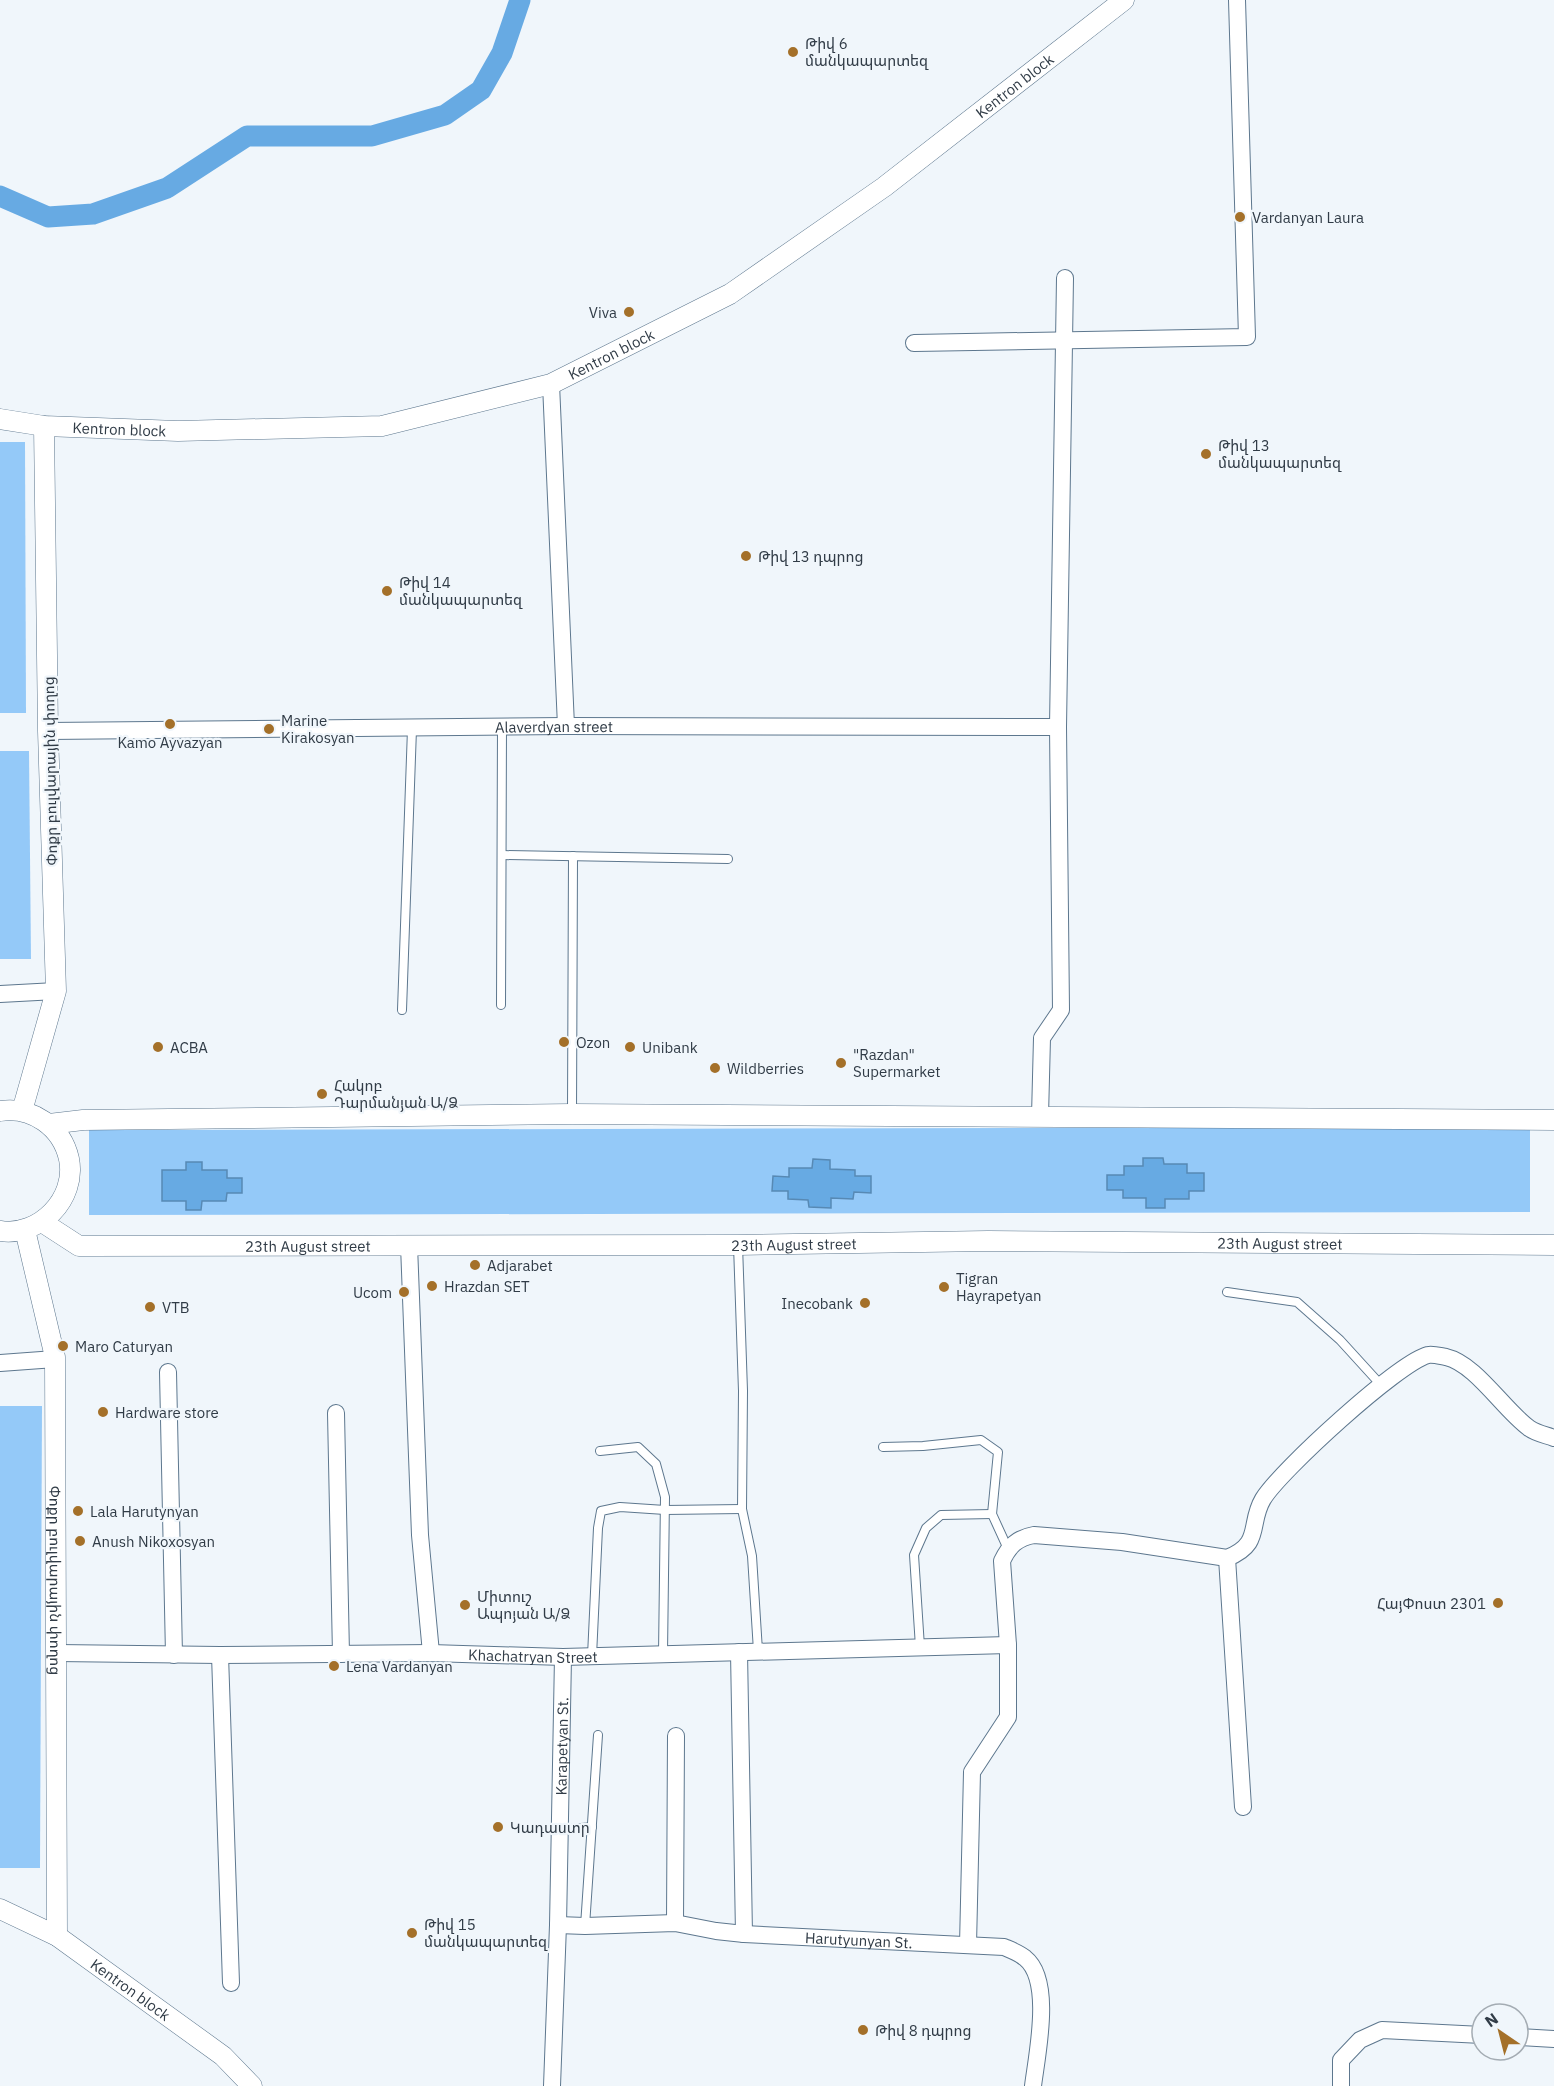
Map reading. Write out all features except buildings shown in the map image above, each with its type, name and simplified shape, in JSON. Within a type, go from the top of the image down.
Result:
[{"type":"street","name":"Kentron block","points":[[0,419],[44,426],[178,431],[382,426],[551,384],[730,294],[884,187],[1124,0]]},
{"type":"street","points":[[914,343],[1247,337],[1237,0]]},
{"type":"street","points":[[1040,1116],[1042,1038],[1061,1010],[1058,727],[1065,278]]},
{"type":"street","points":[[551,384],[566,726]]},
{"type":"street","name":"Փոքր բուլվարային փողոց","points":[[22,1111],[56,991],[48,731],[44,426]]},
{"type":"street","name":"Alaverdyan street","points":[[48,731],[566,726],[1058,727]]},
{"type":"street","points":[[0,994],[56,991]]},
{"type":"street","points":[[0,1111],[22,1111],[33,1114],[49,1124],[60,1137],[69,1159],[68,1183],[59,1205],[33,1226],[8,1232],[0,1231]]},
{"type":"street","points":[[49,1124],[83,1120],[572,1114],[1554,1120]]},
{"type":"street","name":"Փոքր բուլվարային փողոց","points":[[33,1226],[55,1359],[57,1936]]},
{"type":"street","name":"23th August street","points":[[33,1226],[79,1246],[738,1245],[988,1241],[1554,1245]]},
{"type":"street","points":[[409,1245],[420,1535],[431,1653]]},
{"type":"street","points":[[968,1945],[972,1772],[1008,1717],[1008,1645],[1002,1561],[1008,1549],[1022,1537],[1034,1535],[1122,1542],[1227,1558],[1240,1553],[1250,1542],[1262,1500],[1279,1479],[1315,1443],[1381,1385],[1408,1364],[1429,1355],[1448,1358],[1465,1366],[1530,1429],[1554,1438]]},
{"type":"street","points":[[0,1363],[55,1359]]},
{"type":"street","points":[[168,1372],[174,1655]]},
{"type":"street","points":[[336,1413],[341,1654]]},
{"type":"street","points":[[1227,1558],[1243,1807]]},
{"type":"street","name":"Khachatryan Street","points":[[57,1653],[174,1655],[431,1653],[563,1657],[1008,1645]]},
{"type":"street","points":[[739,1652],[744,1934]]},
{"type":"street","points":[[220,1655],[231,1983]]},
{"type":"street","name":"Karapetyan St.","points":[[552,2086],[558,1925],[563,1657]]},
{"type":"street","points":[[675,1923],[676,1736]]},
{"type":"street","name":"Kentron block","points":[[0,1909],[57,1936],[223,2056],[252,2086]]},
{"type":"street","name":"Harutyunyan St.","points":[[558,1925],[675,1923],[744,1934],[1004,1947],[1026,1958],[1037,1977],[1042,2007],[1033,2086]]},
{"type":"street","points":[[1341,2086],[1341,2060],[1360,2040],[1382,2030],[1470,2034]]},
{"type":"street","points":[[1530,2038],[1554,2039]]},
{"type":"lane","points":[[501,1005],[502,727]]},
{"type":"lane","points":[[402,1010],[412,729]]},
{"type":"lane","points":[[502,855],[728,859]]},
{"type":"lane","points":[[572,1114],[573,856]]},
{"type":"lane","points":[[738,1245],[743,1390],[742,1509],[752,1556],[758,1652]]},
{"type":"lane","points":[[1227,1292],[1298,1302],[1340,1340],[1381,1385]]},
{"type":"lane","points":[[883,1447],[923,1446],[981,1440],[998,1452],[992,1514],[1008,1549]]},
{"type":"lane","points":[[600,1451],[638,1447],[656,1464],[665,1497],[663,1654]]},
{"type":"lane","points":[[592,1656],[598,1528],[601,1511],[620,1507],[665,1510],[742,1509]]},
{"type":"lane","points":[[920,1647],[914,1555],[926,1528],[941,1515],[992,1514]]},
{"type":"lane","points":[[585,1926],[598,1735]]},
{"type":"lane","points":[[560,1830],[592,1827]]},
{"type":"shaded area","points":[[0,442],[25,442],[26,713],[0,713]]},
{"type":"shaded area","points":[[0,751],[29,751],[31,959],[0,959]]},
{"type":"shaded area","points":[[1530,1127],[1530,1212],[89,1215],[89,1130]]},
{"type":"shaded area","points":[[1143,1158],[1163,1158],[1164,1164],[1187,1164],[1187,1173],[1204,1173],[1204,1191],[1189,1191],[1189,1199],[1165,1199],[1165,1208],[1146,1208],[1146,1198],[1123,1198],[1123,1190],[1107,1190],[1107,1175],[1124,1175],[1124,1166],[1143,1166]]},
{"type":"shaded area","points":[[813,1159],[830,1160],[830,1169],[855,1170],[855,1176],[871,1176],[871,1193],[854,1192],[853,1199],[831,1198],[831,1208],[809,1207],[808,1200],[788,1199],[788,1191],[772,1191],[773,1176],[789,1177],[789,1168],[812,1168]]},
{"type":"shaded area","points":[[186,1162],[202,1162],[202,1170],[227,1170],[227,1178],[242,1178],[242,1193],[227,1193],[226,1201],[202,1201],[201,1210],[186,1210],[186,1201],[162,1201],[162,1170],[186,1170]]},
{"type":"shaded area","points":[[0,1406],[42,1406],[40,1868],[0,1868]]},
{"type":"waterway","points":[[0,196],[48,217],[93,214],[167,188],[247,136],[372,136],[445,115],[481,90],[502,53],[520,0]]},
{"type":"place","name":"Թիվ 6 մանկապարտեզ","points":[[793,52]]},
{"type":"place","name":"Vardanyan Laura","points":[[1240,217]]},
{"type":"place","name":"Viva","points":[[629,312]]},
{"type":"place","name":"Թիվ 13 մանկապարտեզ","points":[[1206,454]]},
{"type":"place","name":"Թիվ 13 դպրոց","points":[[746,556]]},
{"type":"place","name":"Թիվ 14 մանկապարտեզ","points":[[387,591]]},
{"type":"place","name":"Kamo Ayvazyan","points":[[170,724]]},
{"type":"place","name":"Marine Kirakosyan","points":[[269,729]]},
{"type":"place","name":"Ozon","points":[[564,1042]]},
{"type":"place","name":"ACBA","points":[[158,1047]]},
{"type":"place","name":"Unibank","points":[[630,1047]]},
{"type":"place","name":"\"Razdan\" Supermarket","points":[[841,1063]]},
{"type":"place","name":"Wildberries","points":[[715,1068]]},
{"type":"place","name":"Հակոբ Դարմանյան Ա/Ձ","points":[[322,1094]]},
{"type":"place","name":"Adjarabet","points":[[475,1265]]},
{"type":"place","name":"Hrazdan SET","points":[[432,1286]]},
{"type":"place","name":"Tigran Hayrapetyan","points":[[944,1287]]},
{"type":"place","name":"Ucom","points":[[404,1292]]},
{"type":"place","name":"Inecobank","points":[[865,1303]]},
{"type":"place","name":"VTB","points":[[150,1307]]},
{"type":"place","name":"Maro Caturyan","points":[[63,1346]]},
{"type":"place","name":"Hardware store","points":[[103,1412]]},
{"type":"place","name":"Lala Harutynyan","points":[[78,1511]]},
{"type":"place","name":"Anush Nikoxosyan","points":[[80,1541]]},
{"type":"place","name":"ՀայՓոստ 2301","points":[[1498,1603]]},
{"type":"place","name":"Միտուշ Ապոյան Ա/Ձ","points":[[465,1605]]},
{"type":"place","name":"Lena Vardanyan","points":[[334,1666]]},
{"type":"place","name":"Կադաստր","points":[[498,1827]]},
{"type":"place","name":"Թիվ 15 մանկապարտեզ","points":[[412,1933]]},
{"type":"place","name":"Թիվ 8 դպրոց","points":[[863,2030]]}]
